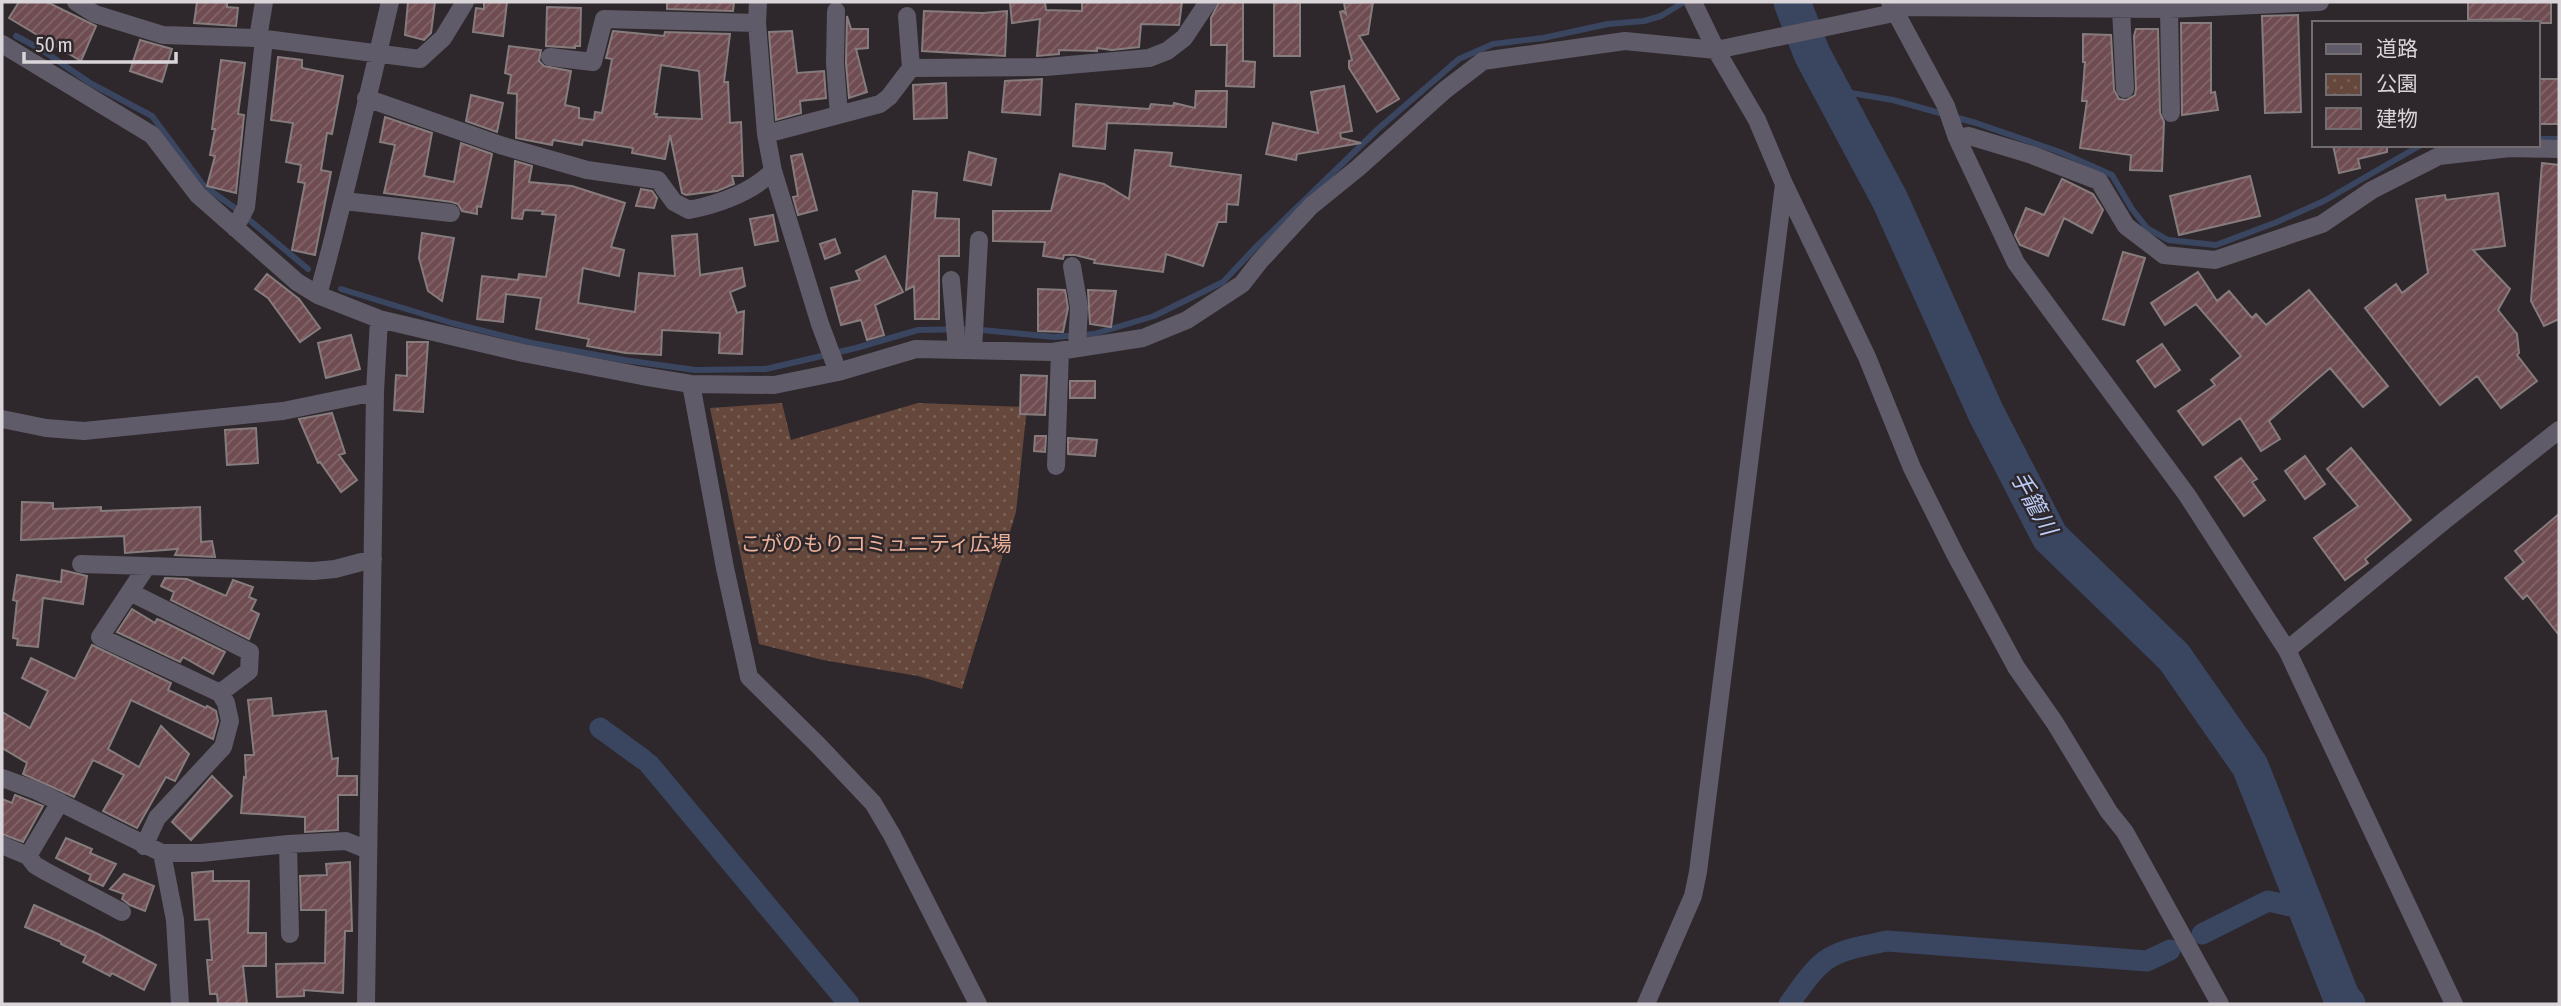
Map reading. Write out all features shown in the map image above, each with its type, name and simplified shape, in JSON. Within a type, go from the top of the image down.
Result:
[{"type":"street","points":[[76,2],[95,14],[163,35],[261,39],[419,59],[443,38],[466,2]]},
{"type":"street","points":[[236,226],[246,207],[264,2]]},
{"type":"street","points":[[318,295],[344,201],[390,2]]},
{"type":"street","points":[[758,2],[757,23],[766,134],[773,171],[837,369]]},
{"type":"street","points":[[911,68],[1046,66],[1149,58],[1167,51],[1184,38],[1208,2]]},
{"type":"street","points":[[1693,2],[1757,120],[1783,184],[1867,358],[1912,468],[1955,554],[2016,667],[2055,723],[2109,812],[2125,832],[2220,1004]]},
{"type":"street","points":[[2,44],[152,135],[198,195],[297,282],[318,295],[379,319],[523,353],[691,384],[774,385],[916,349],[1068,349],[1143,338],[1187,320],[1242,284],[1311,206],[1445,90],[1483,61],[1625,41],[1717,50],[1892,6],[2169,9],[2320,2]]},
{"type":"street","points":[[1892,6],[1946,106],[1955,132],[2016,263],[2188,495],[2287,650],[2454,1004]]},
{"type":"street","points":[[2121,9],[2125,89]]},
{"type":"street","points":[[2169,9],[2171,113]]},
{"type":"street","points":[[836,11],[835,63],[839,115]]},
{"type":"street","points":[[766,134],[886,101],[911,68],[906,16]]},
{"type":"street","points":[[550,57],[593,62],[604,19],[757,23]]},
{"type":"street","points":[[366,98],[500,145],[587,170],[658,180],[674,202],[689,210],[716,204],[763,181],[773,171]]},
{"type":"street","points":[[1955,132],[2032,155],[2099,181],[2126,226],[2164,255],[2215,260],[2322,224],[2372,190],[2439,156],[2510,148],[2559,149]]},
{"type":"street","points":[[1646,1004],[1693,896],[1698,872],[1783,184]]},
{"type":"street","points":[[344,201],[450,213]]},
{"type":"street","points":[[965,347],[975,316],[979,240]]},
{"type":"street","points":[[1056,466],[1068,349],[1079,307],[1072,266]]},
{"type":"street","points":[[951,280],[954,316],[965,347]]},
{"type":"street","points":[[366,1004],[375,392],[379,319]]},
{"type":"street","points":[[691,384],[725,568],[749,677],[818,744],[873,803],[978,1004]]},
{"type":"street","points":[[2,419],[46,428],[84,431],[282,411],[375,392]]},
{"type":"street","points":[[2287,650],[2559,429]]},
{"type":"street","points":[[81,564],[314,570],[335,569],[373,559]]},
{"type":"street","points":[[144,846],[157,818],[223,747],[230,721],[226,703],[220,693],[100,637],[147,566]]},
{"type":"street","points":[[130,592],[250,652],[249,671],[220,693]]},
{"type":"street","points":[[2,778],[35,790],[162,853],[201,853],[346,841],[368,850]]},
{"type":"street","points":[[28,856],[60,802]]},
{"type":"street","points":[[288,844],[290,934]]},
{"type":"street","points":[[2,845],[28,856],[35,865],[122,912]]},
{"type":"street","points":[[162,853],[175,920],[180,1004]]},
{"type":"green space","name":"こがのもりコミュニティ広場","points":[[782,403],[791,440],[918,403],[1027,407],[1016,512],[962,689],[918,676],[823,660],[759,644],[710,408]]},
{"type":"building","points":[[19,2],[47,2],[96,26],[81,61],[9,18]]},
{"type":"building","points":[[197,2],[227,2],[227,7],[238,8],[236,26],[194,23]]},
{"type":"building","points":[[408,2],[435,2],[431,33],[424,40],[405,35]]},
{"type":"building","points":[[484,2],[507,2],[503,36],[473,32],[476,8],[484,9]]},
{"type":"building","points":[[667,2],[734,2],[733,11],[667,9]]},
{"type":"building","points":[[1010,2],[1045,2],[1046,10],[1082,11],[1082,2],[1182,2],[1179,25],[1141,24],[1139,47],[1112,50],[1097,48],[1097,51],[1059,50],[1059,54],[1037,56],[1040,19],[1012,23]]},
{"type":"building","points":[[1219,2],[1243,2],[1243,61],[1255,62],[1254,87],[1226,86],[1227,45],[1211,45],[1211,18]]},
{"type":"building","points":[[1274,2],[1300,2],[1300,56],[1274,56]]},
{"type":"building","points":[[1373,2],[1368,34],[1359,36],[1399,99],[1377,112],[1349,68],[1349,61],[1352,60],[1340,12],[1346,14],[1344,3]]},
{"type":"building","points":[[2468,2],[2551,2],[2551,23],[2520,19],[2468,20]]},
{"type":"building","points":[[547,7],[581,8],[580,46],[546,46]]},
{"type":"building","points":[[924,11],[1007,11],[1005,56],[922,51]]},
{"type":"building","points":[[2298,15],[2301,112],[2265,113],[2262,16]]},
{"type":"building","points":[[847,16],[851,29],[868,29],[868,48],[856,49],[867,92],[849,98],[846,63]]},
{"type":"building","points":[[2181,23],[2211,23],[2211,93],[2215,92],[2218,110],[2182,115]]},
{"type":"building","points":[[2136,29],[2158,29],[2160,113],[2164,122],[2162,171],[2130,170],[2131,155],[2080,148],[2087,101],[2082,101],[2085,62],[2083,34],[2111,35],[2114,90],[2119,99],[2126,100],[2135,95],[2136,89]]},
{"type":"building","points":[[613,31],[664,36],[665,32],[730,34],[724,82],[728,82],[730,123],[741,122],[743,176],[732,176],[734,184],[717,191],[686,195],[682,193],[670,135],[665,159],[632,153],[633,148],[583,140],[582,145],[553,140],[552,145],[516,138],[517,94],[508,93],[511,75],[505,73],[509,46],[541,50],[539,61],[544,66],[571,71],[565,105],[579,108],[579,118],[594,120],[595,112],[602,113],[612,59],[606,58]],"holes":[[[661,65],[699,71],[702,119],[656,117],[657,114],[654,114]]]},
{"type":"building","points":[[792,31],[797,73],[824,71],[826,98],[800,101],[801,113],[776,120],[769,32]]},
{"type":"building","points":[[140,40],[172,49],[162,82],[130,71]]},
{"type":"building","points":[[278,57],[302,60],[302,68],[343,76],[332,134],[327,133],[321,170],[331,172],[315,255],[292,250],[305,183],[298,182],[301,165],[286,162],[293,123],[271,120]]},
{"type":"building","points":[[221,60],[245,63],[238,114],[244,115],[236,193],[207,186],[215,156],[210,155]]},
{"type":"building","points":[[1042,79],[1040,115],[1002,112],[1005,81]]},
{"type":"building","points":[[2540,79],[2559,79],[2559,124],[2540,124]]},
{"type":"building","points":[[946,83],[947,118],[914,119],[913,85]]},
{"type":"building","points":[[1344,86],[1352,131],[1340,133],[1341,138],[1361,143],[1297,154],[1296,160],[1266,154],[1273,123],[1318,133],[1311,92]]},
{"type":"building","points":[[1196,91],[1227,91],[1226,127],[1107,123],[1105,149],[1073,146],[1076,104],[1149,109],[1151,104],[1173,106],[1174,103],[1195,108]]},
{"type":"building","points":[[471,95],[503,103],[497,132],[466,121]]},
{"type":"building","points":[[385,117],[432,133],[424,176],[454,182],[461,143],[492,154],[481,207],[477,206],[477,214],[462,211],[458,204],[452,202],[384,193],[395,145],[380,142]]},
{"type":"building","points":[[2333,147],[2387,147],[2387,152],[2358,159],[2360,168],[2339,173]]},
{"type":"building","points":[[1135,150],[1172,153],[1170,166],[1241,175],[1238,205],[1227,204],[1226,222],[1218,222],[1203,266],[1166,254],[1163,272],[1094,263],[1095,260],[1075,255],[1064,255],[1063,259],[1043,256],[1045,242],[993,241],[993,211],[1051,211],[1060,174],[1104,184],[1129,199]]},
{"type":"building","points":[[969,152],[996,159],[991,185],[964,180]]},
{"type":"building","points":[[802,154],[817,210],[798,215],[793,197],[798,196],[791,156]]},
{"type":"building","points":[[515,161],[532,166],[529,182],[572,186],[625,203],[611,247],[624,250],[619,276],[583,268],[578,303],[635,312],[639,273],[675,276],[672,236],[697,234],[700,275],[742,268],[745,286],[730,292],[737,313],[744,311],[742,354],[719,353],[720,333],[662,330],[661,355],[626,353],[587,346],[589,339],[536,329],[541,298],[506,294],[503,322],[477,319],[482,276],[518,280],[519,274],[546,277],[556,215],[524,210],[522,219],[512,218]]},
{"type":"building","points":[[2542,163],[2559,165],[2559,319],[2544,326],[2531,301]]},
{"type":"building","points":[[2250,176],[2260,216],[2179,235],[2170,196]]},
{"type":"building","points":[[2062,179],[2093,194],[2103,210],[2092,233],[2064,218],[2048,256],[2020,245],[2015,235],[2026,208],[2044,215]]},
{"type":"building","points":[[641,189],[652,191],[657,198],[654,208],[636,206]]},
{"type":"building","points":[[913,191],[937,193],[935,218],[959,219],[959,256],[939,256],[939,319],[915,319],[914,286],[906,290]]},
{"type":"building","points":[[2498,193],[2505,246],[2473,250],[2510,289],[2498,310],[2517,334],[2517,355],[2537,381],[2501,408],[2477,376],[2440,405],[2365,308],[2396,284],[2402,293],[2428,273],[2416,199],[2445,195],[2446,200]]},
{"type":"building","points":[[773,215],[778,241],[755,245],[750,219]]},
{"type":"building","points":[[422,233],[454,238],[442,301],[428,291],[419,258]]},
{"type":"building","points":[[835,239],[840,253],[825,259],[820,244]]},
{"type":"building","points":[[2123,252],[2145,258],[2124,325],[2103,319]]},
{"type":"building","points":[[885,256],[903,292],[875,305],[884,335],[867,340],[861,320],[841,325],[831,288],[860,280],[856,271]]},
{"type":"building","points":[[2198,272],[2217,301],[2229,291],[2252,318],[2256,314],[2266,325],[2309,290],[2388,386],[2363,407],[2330,368],[2269,421],[2280,439],[2261,451],[2240,418],[2203,445],[2178,411],[2215,385],[2211,380],[2241,356],[2196,304],[2165,325],[2151,303]]},
{"type":"building","points":[[267,274],[299,299],[320,328],[300,342],[268,298],[255,289]]},
{"type":"building","points":[[1038,289],[1065,290],[1068,308],[1063,332],[1038,331]]},
{"type":"building","points":[[1088,290],[1116,291],[1111,327],[1090,324]]},
{"type":"building","points":[[351,335],[360,369],[326,378],[318,343]]},
{"type":"building","points":[[407,342],[428,342],[423,412],[394,410],[396,375],[407,376]]},
{"type":"building","points":[[2162,344],[2180,370],[2155,387],[2137,361]]},
{"type":"building","points":[[1021,375],[1047,376],[1045,415],[1020,414]]},
{"type":"building","points":[[1070,381],[1095,381],[1095,398],[1070,398]]},
{"type":"building","points":[[332,413],[345,453],[339,455],[357,480],[341,492],[320,462],[318,463],[299,419]]},
{"type":"building","points":[[256,428],[258,463],[227,465],[225,430]]},
{"type":"building","points":[[1035,436],[1046,436],[1045,452],[1034,451]]},
{"type":"building","points":[[1068,438],[1097,440],[1095,456],[1068,454]]},
{"type":"building","points":[[2351,448],[2411,520],[2365,559],[2368,563],[2345,580],[2314,538],[2358,506],[2327,469]]},
{"type":"building","points":[[2305,456],[2325,484],[2305,499],[2285,471]]},
{"type":"building","points":[[2241,458],[2257,479],[2252,482],[2265,500],[2244,516],[2215,477]]},
{"type":"building","points":[[22,502],[53,503],[53,509],[101,507],[101,511],[200,507],[201,542],[212,541],[215,557],[175,555],[178,549],[125,553],[124,536],[21,540]]},
{"type":"building","points":[[2559,514],[2559,635],[2527,595],[2523,599],[2505,578],[2524,562],[2515,551]]},
{"type":"building","points":[[62,570],[87,576],[83,604],[43,598],[38,647],[17,645],[18,639],[13,638],[17,601],[13,600],[17,575],[61,582]]},
{"type":"building","points":[[165,578],[187,579],[226,596],[233,580],[253,587],[249,597],[256,600],[251,610],[259,614],[249,639],[171,600],[174,592],[161,586]]},
{"type":"building","points":[[132,609],[155,623],[157,619],[162,621],[225,652],[213,674],[183,657],[180,662],[117,632]]},
{"type":"building","points":[[92,645],[171,683],[168,690],[216,711],[218,721],[213,739],[131,700],[108,749],[139,767],[161,726],[189,754],[175,781],[166,777],[137,828],[103,811],[124,775],[93,760],[74,797],[23,774],[27,763],[2,748],[2,712],[30,728],[48,691],[22,678],[31,658],[75,679]]},
{"type":"building","points":[[271,698],[273,716],[326,711],[332,759],[338,758],[337,776],[357,776],[357,795],[338,795],[338,830],[305,832],[305,817],[241,813],[244,777],[246,778],[245,755],[254,755],[248,700]]},
{"type":"building","points":[[212,776],[232,796],[191,840],[172,822]]},
{"type":"building","points":[[15,795],[43,806],[23,842],[2,834],[2,799],[12,803]]},
{"type":"building","points":[[66,838],[92,849],[90,853],[116,864],[103,886],[89,880],[91,875],[56,858]]},
{"type":"building","points":[[350,862],[352,931],[345,931],[343,993],[304,990],[304,996],[277,997],[276,964],[325,963],[326,910],[301,910],[300,876],[327,875],[326,864]]},
{"type":"building","points":[[213,871],[213,881],[249,881],[248,933],[266,933],[266,966],[243,966],[247,1004],[218,1004],[217,994],[210,994],[207,960],[212,960],[209,919],[195,920],[192,873]]},
{"type":"building","points":[[124,874],[154,886],[145,911],[122,899],[124,894],[110,889]]},
{"type":"building","points":[[34,905],[98,934],[156,965],[144,990],[112,973],[110,976],[83,962],[86,956],[25,927]]},
{"type":"waterway","points":[[341,289],[452,323],[532,343],[695,370],[766,369],[918,330],[971,329],[1054,337],[1094,334],[1154,316],[1223,282],[1378,129],[1459,59],[1493,44],[1543,38],[1608,24],[1644,21],[1661,16],[1684,2]]},
{"type":"waterway","name":"手籠川","points":[[1792,2],[1812,54],[1890,200],[1986,413],[2050,537],[2174,657],[2250,766],[2342,999],[2347,1004]]},
{"type":"waterway","points":[[16,36],[42,50],[90,83],[152,116],[204,186],[235,208],[308,269]]},
{"type":"waterway","points":[[1833,90],[1893,100],[1976,123],[2060,152],[2112,175],[2147,228],[2168,240],[2216,245],[2324,201],[2418,147]]},
{"type":"waterway","points":[[2540,139],[2559,139]]},
{"type":"waterway","points":[[600,728],[644,760]]},
{"type":"waterway","points":[[649,764],[849,1004]]},
{"type":"waterway","points":[[2202,934],[2268,901],[2308,910]]},
{"type":"waterway","points":[[1789,1004],[1812,973],[1829,958],[1850,949],[1887,941],[2147,961],[2170,950]]}]
